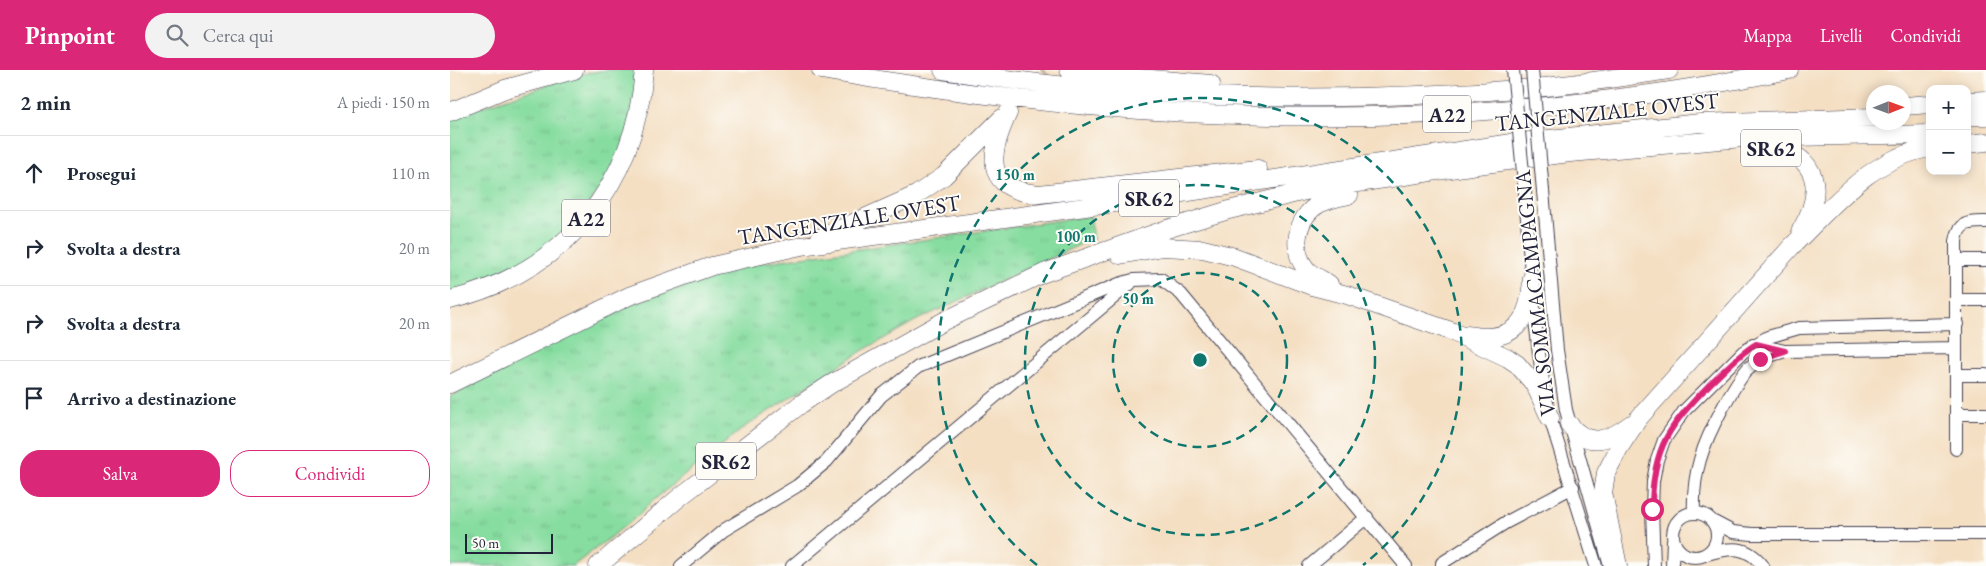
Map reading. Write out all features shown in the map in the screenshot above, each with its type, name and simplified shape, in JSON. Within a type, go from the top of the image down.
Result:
[{"type":"highway","points":[[450,112],[505,89],[574,70]]},
{"type":"highway","name":"A22","points":[[450,300],[485,290],[523,272],[558,246],[582,223],[609,187],[627,151],[639,106],[644,70]]},
{"type":"highway","name":"A22","points":[[822,70],[961,92],[1072,106],[1179,114],[1271,118],[1420,115],[1503,110],[1649,94],[1789,70]]},
{"type":"highway","name":"A22","points":[[943,70],[1102,90],[1183,95],[1316,98],[1399,97],[1547,87],[1669,70]]},
{"type":"highway","points":[[1069,70],[1197,84],[1416,88],[1547,87]]},
{"type":"highway","points":[[1971,101],[1986,100]]},
{"type":"highway","points":[[1911,105],[1926,104]]},
{"type":"highway","name":"SR62","points":[[1786,119],[1866,110]]},
{"type":"highway","name":"SR62","points":[[802,246],[916,195],[944,176],[1008,113],[994,147],[995,166],[1005,183],[1018,191],[1028,193],[1039,194],[1285,166],[1388,160]]},
{"type":"highway","points":[[1911,117],[1926,116]]},
{"type":"highway","points":[[1971,116],[1986,116]]},
{"type":"highway","name":"TANGENZIALE OVEST","points":[[450,384],[629,296],[712,266],[802,246],[1136,200],[1388,160],[1511,143],[1629,129],[1700,123],[1866,117]]},
{"type":"highway","name":"TANGENZIALE OVEST","points":[[598,566],[681,496],[801,404],[831,384],[944,321],[1044,273],[1167,229],[1229,210],[1305,191],[1477,164],[1642,146],[1743,138],[1926,134]]},
{"type":"highway","points":[[1971,134],[1986,134]]},
{"type":"highway","points":[[1971,144],[1986,142]]},
{"type":"highway","name":"SR62","points":[[1642,146],[1768,147],[1784,150],[1799,157],[1813,178],[1815,197],[1808,218],[1792,246]]},
{"type":"highway","name":"SR62","points":[[1618,566],[1604,503],[1604,483],[1613,459],[1638,419],[1792,246],[1842,195],[1867,175],[1896,158],[1926,149]]},
{"type":"highway","name":"SR62","points":[[1347,295],[1311,273],[1301,258],[1298,250],[1298,231],[1302,222],[1313,208],[1320,203],[1339,197],[1423,183],[1477,164]]},
{"type":"highway","name":"SR62","points":[[1044,273],[1142,250],[1176,247],[1203,249],[1235,257],[1312,286],[1347,295],[1451,331],[1508,358],[1517,364],[1535,385],[1550,418]]},
{"type":"highway","name":"SR62","points":[[1451,331],[1482,338],[1499,336],[1511,331],[1526,314],[1531,295],[1532,278]]},
{"type":"highway","name":"SR62","points":[[1569,424],[1580,436],[1600,439],[1618,434],[1638,419]]},
{"type":"street","name":"VIA SOMMACAMPAGNA","points":[[1513,70],[1542,374],[1550,418],[1573,486],[1596,566]]},
{"type":"street","name":"VIA SOMMACAMPAGNA","points":[[1532,70],[1557,350],[1569,424],[1610,566]]},
{"type":"street","points":[[1956,450],[1956,240],[1960,228],[1969,223],[1986,222]]},
{"type":"street","points":[[1956,260],[1986,260]]},
{"type":"street","points":[[681,566],[724,530],[797,486],[827,461],[881,396],[918,367],[1119,284],[1134,280],[1161,279],[1181,294],[1406,566]]},
{"type":"street","points":[[792,566],[1134,280]]},
{"type":"street","points":[[1957,300],[1986,300]]},
{"type":"street","points":[[1654,566],[1653,481],[1656,464],[1664,440],[1676,420],[1733,362],[1783,332],[1799,328],[1957,324]]},
{"type":"street","points":[[1694,513],[1695,476],[1706,438],[1733,388],[1761,345]]},
{"type":"street","points":[[1648,566],[1647,486],[1650,464],[1657,440],[1675,412],[1731,353],[1740,346],[1761,345],[1785,351],[1956,348]]},
{"type":"street","points":[[1744,373],[1760,359],[1785,351]]},
{"type":"street","points":[[1956,375],[1986,375]]},
{"type":"street","points":[[1956,414],[1986,414]]},
{"type":"street","points":[[1442,566],[1442,563],[1505,523],[1573,486]]},
{"type":"street","points":[[1672,566],[1674,528],[1682,518],[1694,513],[1708,517],[1733,532],[1752,534],[1986,534]]},
{"type":"street","points":[[1309,566],[1367,517]]},
{"type":"street","points":[[1700,559],[1716,544],[1718,537],[1714,522]]},
{"type":"street","points":[[1673,535],[1674,542],[1683,554],[1700,559],[1720,550],[1747,551],[1763,566]]},
{"type":"green space","points":[[606,70],[638,70],[632,114],[623,146],[610,173],[598,191],[570,225],[537,254],[501,276],[450,293],[450,117],[581,74]]},
{"type":"green space","points":[[1090,216],[1094,238],[915,321],[862,351],[746,426],[655,499],[634,519],[573,566],[450,566],[450,397],[557,338],[633,303],[753,264]]},
{"type":"tunnel","points":[[1025,93],[1044,70]]},
{"type":"route","points":[[1652,509],[1654,469],[1664,440],[1676,420],[1743,352],[1756,344],[1785,351],[1760,359]]}]
